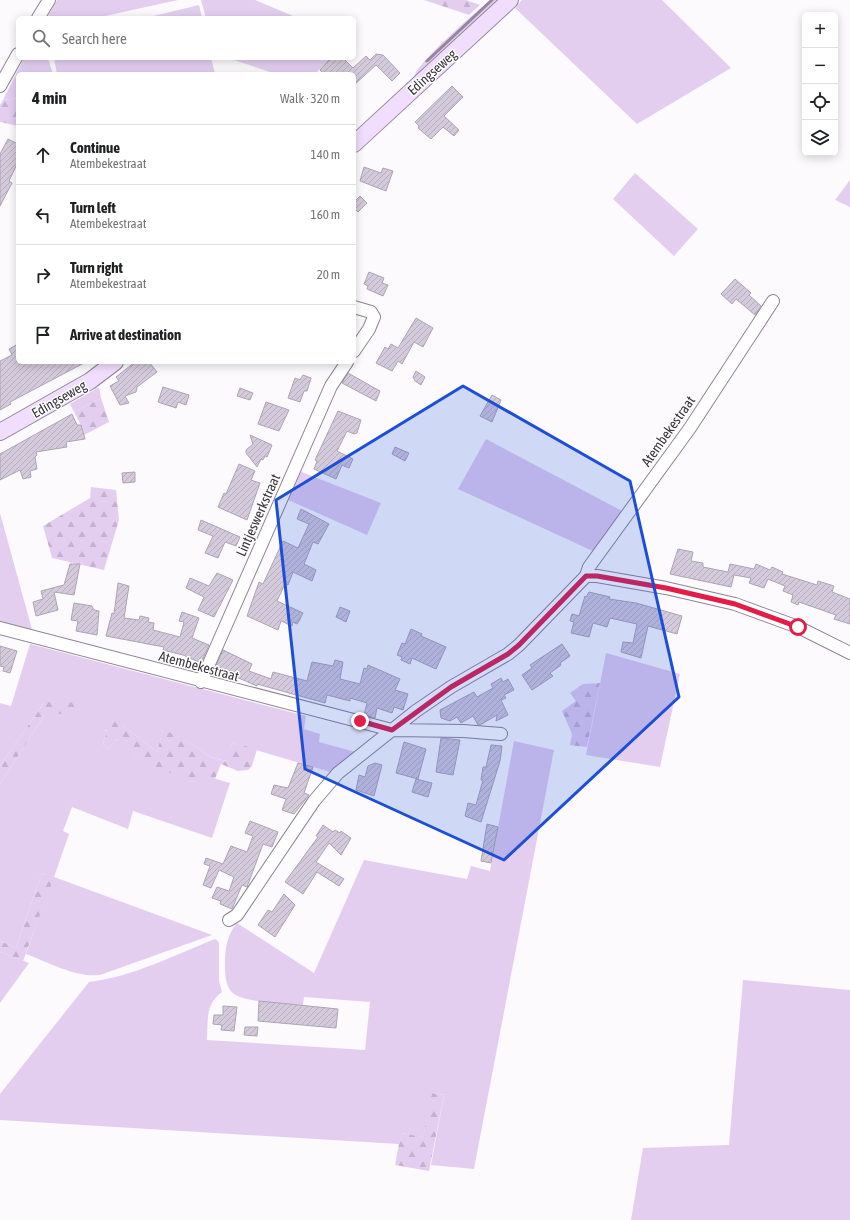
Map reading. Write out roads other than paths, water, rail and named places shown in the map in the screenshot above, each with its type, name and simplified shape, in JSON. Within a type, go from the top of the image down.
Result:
[{"type":"main road","name":"Edingseweg","points":[[356,142],[510,0]]},
{"type":"main road","name":"Edingseweg","points":[[0,432],[90,381],[113,364]]},
{"type":"street","points":[[39,16],[49,0]]},
{"type":"street","points":[[0,86],[16,58]]},
{"type":"street","name":"Atembekestraat","points":[[229,920],[237,915],[314,801],[338,772],[451,687],[508,654],[519,645],[586,576],[589,567],[690,428],[773,301]]},
{"type":"street","points":[[356,308],[371,312],[374,318],[369,329],[356,348]]},
{"type":"street","name":"Lintjeswerkstraat","points":[[201,682],[331,386],[346,364]]},
{"type":"street","points":[[586,576],[597,576],[666,588],[735,604],[798,627],[850,653]]},
{"type":"street","name":"Atembekestraat","points":[[0,628],[201,682],[302,708],[320,710],[392,730],[463,730],[501,734]]},
{"type":"waterway","points":[[427,61],[492,0]]}]
